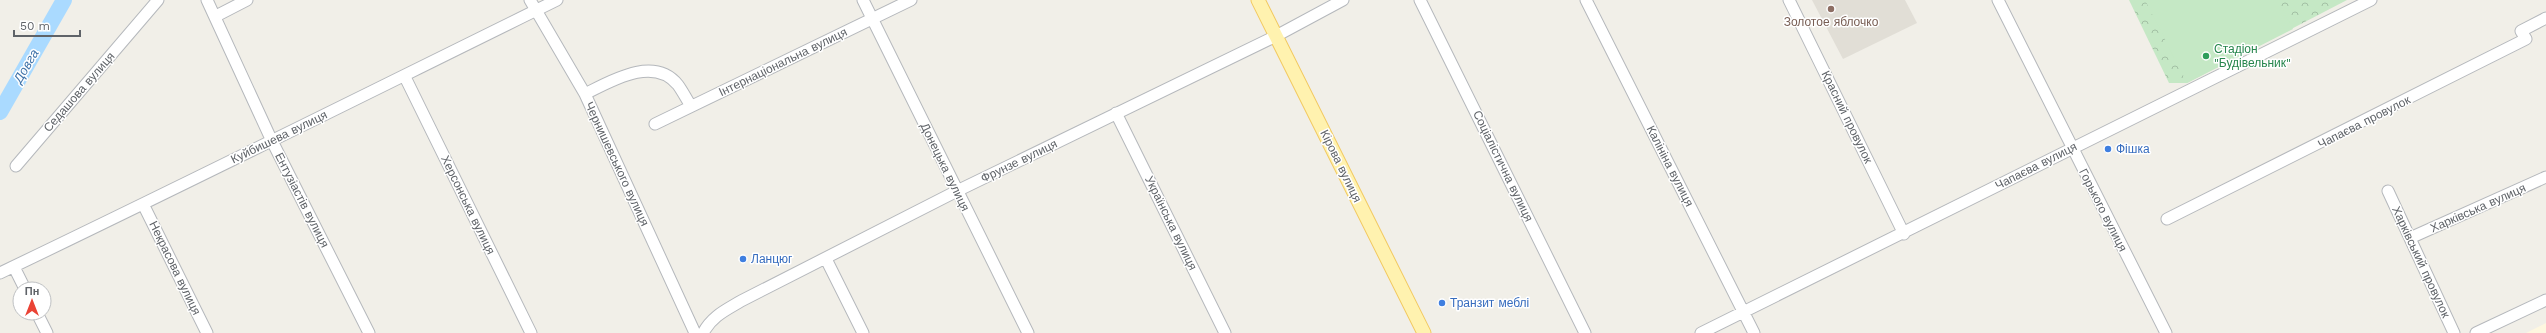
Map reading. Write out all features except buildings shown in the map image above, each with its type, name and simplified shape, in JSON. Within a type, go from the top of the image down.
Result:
[{"type":"main road","name":"Кірова вулиця","points":[[1258,0],[1424,333]]},
{"type":"street","name":"Седашова вулиця","points":[[16,166],[158,0]]},
{"type":"street","name":"Ентузіастів вулиця","points":[[207,0],[216,16],[271,139],[370,333]]},
{"type":"street","points":[[216,16],[247,0]]},
{"type":"street","name":"Чернишевського вулиця","points":[[530,0],[585,94],[695,333]]},
{"type":"street","name":"Куйбишева вулиця","points":[[0,273],[143,204],[271,139],[405,77],[557,0]]},
{"type":"street","name":"Донецька вулиця","points":[[863,0],[1028,333]]},
{"type":"street","name":"Інтернаціональна вулиця","points":[[656,124],[911,0]]},
{"type":"street","name":"Фрунзе вулиця","points":[[703,333],[708,323],[719,313],[957,191],[1276,36],[1344,0]]},
{"type":"street","name":"Соціалістична вулиця","points":[[1420,0],[1585,333]]},
{"type":"street","name":"Калініна вулиця","points":[[1586,0],[1754,333]]},
{"type":"street","name":"Красний провулок","points":[[1789,0],[1904,234]]},
{"type":"street","name":"Горького вулиця","points":[[1998,0],[2166,333]]},
{"type":"street","name":"Чапаєва вулиця","points":[[1701,333],[1904,234],[2072,149],[2118,124],[2371,0]]},
{"type":"street","name":"Чапаєва провулок","points":[[2167,219],[2284,162],[2526,39],[2521,31],[2546,18]]},
{"type":"street","points":[[585,94],[622,76],[653,71],[665,75],[675,81],[691,106]]},
{"type":"street","name":"Херсонська вулиця","points":[[405,77],[531,333]]},
{"type":"street","name":"Українська вулиця","points":[[1116,114],[1225,333]]},
{"type":"street","name":"Харківська вулиця","points":[[2410,238],[2546,177]]},
{"type":"street","name":"Харківський провулок","points":[[2388,191],[2454,333]]},
{"type":"street","name":"Некрасова вулиця","points":[[143,204],[207,333]]},
{"type":"street","points":[[826,259],[863,333]]},
{"type":"street","points":[[14,267],[21,281]]},
{"type":"street","points":[[2476,333],[2546,300]]},
{"type":"street","points":[[41,321],[47,333]]},
{"type":"shaded area","points":[[1812,0],[1905,0],[1917,23],[1843,59]]},
{"type":"shaded area","points":[[2546,323],[2546,333],[2526,333]]},
{"type":"green space","name":"Стадіон \"Будівельник\"","points":[[2129,0],[2347,0],[2187,83],[2169,83]]},
{"type":"green space","name":"Стадіон \"Будівельник\"","points":[[2145,0],[2278,0],[2293,29],[2187,83]]},
{"type":"waterway","name":"Довга","points":[[0,112],[64,0]]},
{"type":"place","name":"Золотое яблочко","points":[[1831,9]]},
{"type":"place","name":"Стадіон \"Будівельник\"","points":[[2206,56]]},
{"type":"place","name":"Фішка","points":[[2108,149]]},
{"type":"place","name":"Ланцюг","points":[[743,259]]},
{"type":"place","name":"Транзит меблі","points":[[1442,303]]}]
